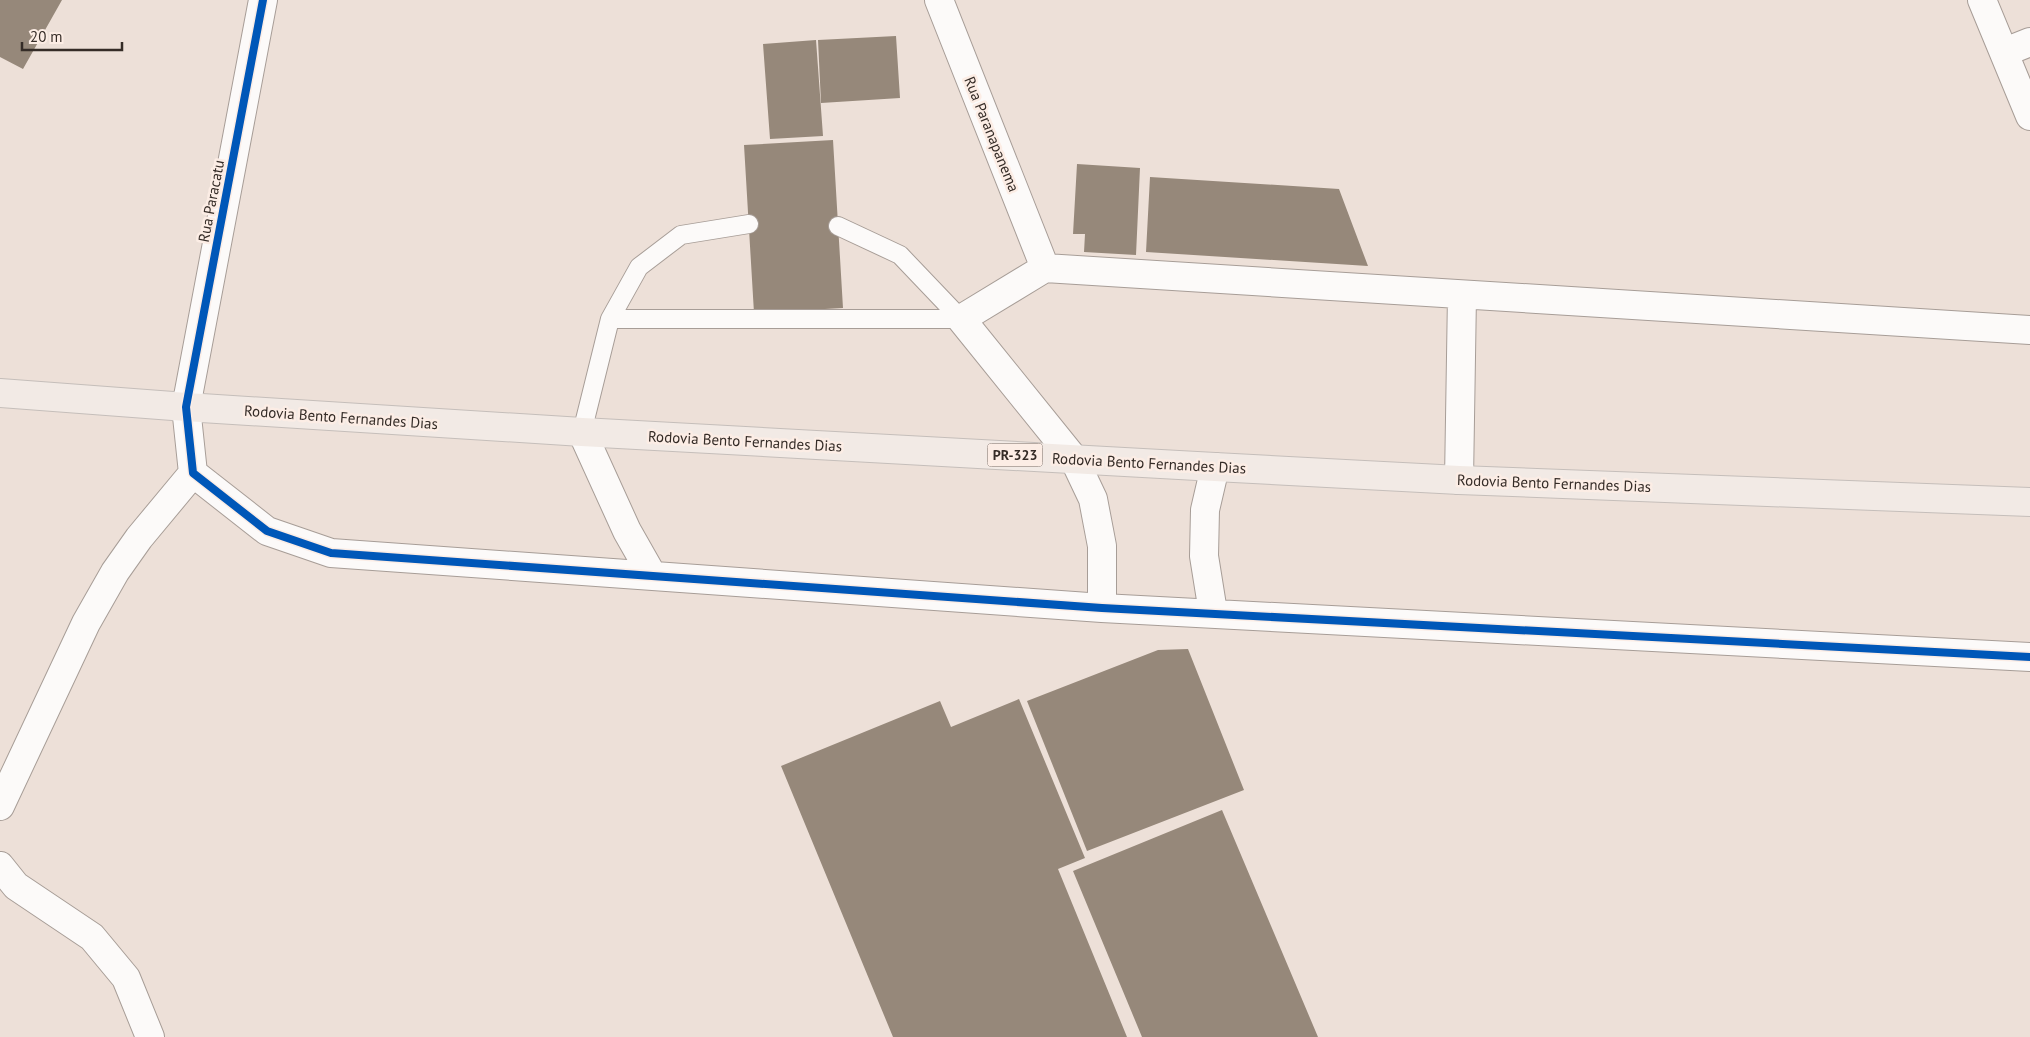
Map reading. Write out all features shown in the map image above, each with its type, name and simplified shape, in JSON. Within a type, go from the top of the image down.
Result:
[{"type":"highway","name":"Rodovia Bento Fernandes Dias","points":[[0,393],[186,407],[582,432],[1215,467],[1459,480],[2030,502]]},
{"type":"street","name":"Rua Paracatu","points":[[193,473],[186,407],[263,0]]},
{"type":"street","name":"Rua Paranapanema","points":[[939,0],[1045,268]]},
{"type":"street","points":[[1982,0],[2030,116]]},
{"type":"street","points":[[2005,52],[2030,42]]},
{"type":"street","points":[[1102,608],[1102,546],[1093,500],[1074,459],[961,319],[1045,268],[2030,330]]},
{"type":"street","points":[[1459,480],[1462,295]]},
{"type":"street","points":[[582,432],[627,531],[652,575]]},
{"type":"street","points":[[1213,612],[1204,556],[1205,510],[1215,467]]},
{"type":"street","points":[[0,806],[86,623],[114,572],[193,473],[267,531],[331,553],[1102,608],[1213,612],[2030,657]]},
{"type":"street","points":[[0,866],[16,886],[92,937],[126,978],[150,1037]]},
{"type":"lane","points":[[582,432],[610,319],[639,267],[681,235],[749,224]]},
{"type":"lane","points":[[838,226],[900,254],[961,319]]},
{"type":"lane","points":[[610,319],[961,319]]},
{"type":"building","points":[[0,0],[62,0],[23,69],[0,57]]},
{"type":"building","points":[[896,36],[900,98],[821,103],[818,40]]},
{"type":"building","points":[[816,40],[823,136],[770,139],[763,44]]},
{"type":"building","points":[[833,140],[843,308],[754,313],[744,145]]},
{"type":"building","points":[[1077,164],[1140,168],[1136,255],[1084,252],[1085,234],[1073,234]]},
{"type":"building","points":[[1150,177],[1339,189],[1368,266],[1146,252]]},
{"type":"building","points":[[1188,649],[1244,790],[1087,851],[1027,701],[1158,650]]},
{"type":"building","points":[[1019,699],[1085,858],[1058,869],[1127,1037],[893,1037],[781,766],[940,701],[951,727]]},
{"type":"building","points":[[1222,810],[1318,1037],[1142,1037],[1073,871]]},
{"type":"cycle path","points":[[263,0],[186,407],[193,473],[267,531],[331,553],[1102,608],[2030,657]]}]
